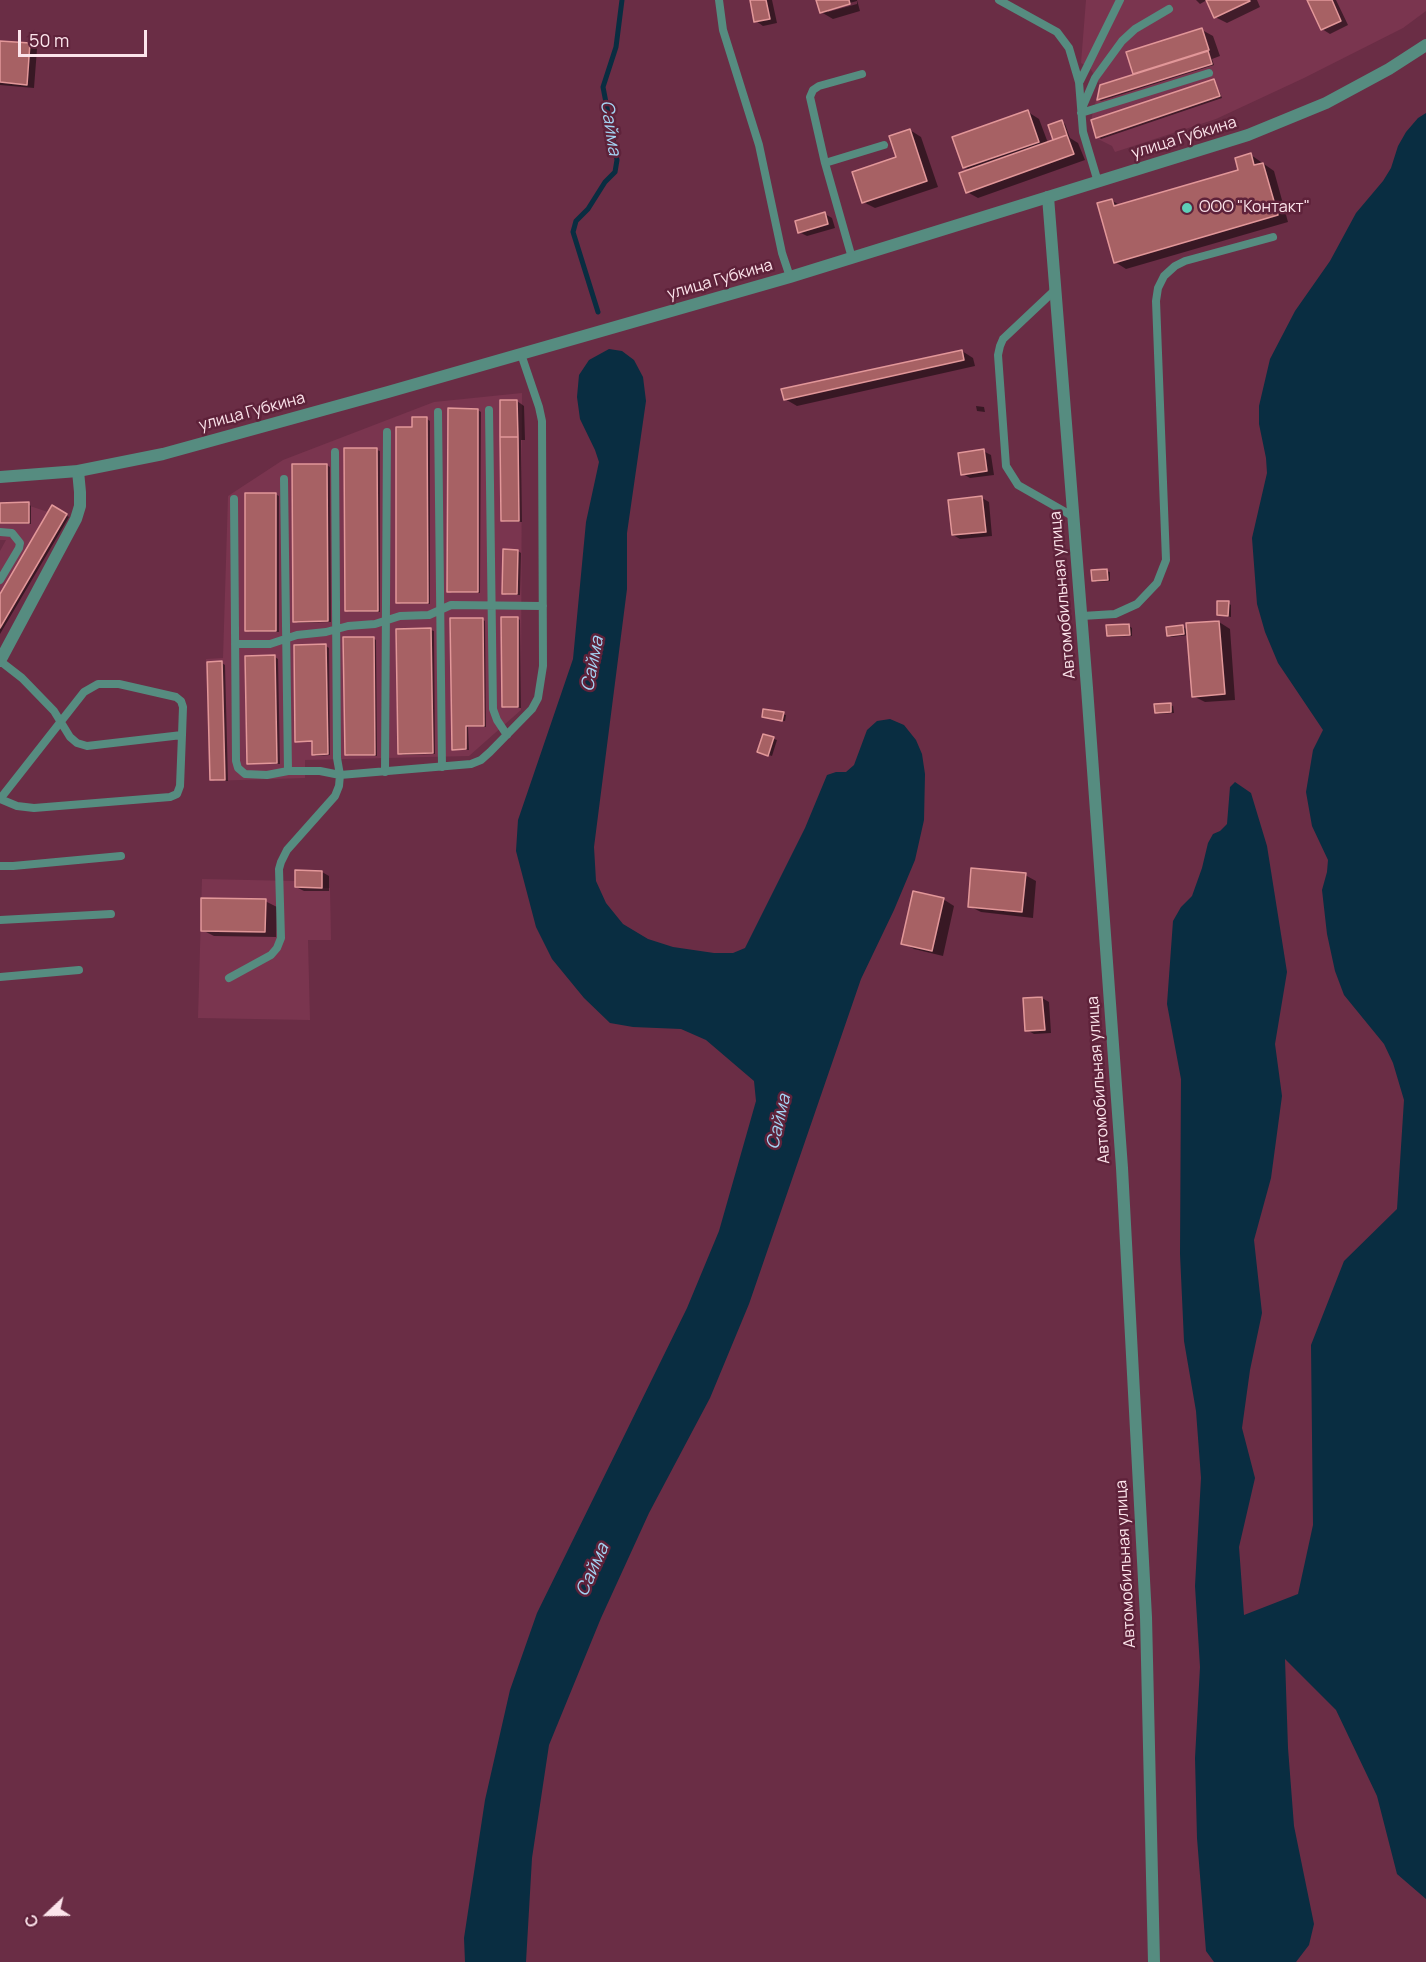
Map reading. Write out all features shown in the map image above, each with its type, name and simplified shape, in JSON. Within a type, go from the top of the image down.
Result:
[{"type":"street","name":"улица Губкина","points":[[0,477],[78,471],[163,454],[790,277],[1216,146],[1295,117],[1354,88],[1426,45]]},
{"type":"street","name":"Автомобильная улица","points":[[1048,196],[1082,616],[1124,1216],[1146,1617],[1154,1962]]},
{"type":"street","points":[[0,661],[76,519],[80,506],[78,471]]},
{"type":"lane","points":[[719,0],[723,30],[759,145],[782,253],[790,277]]},
{"type":"lane","points":[[999,0],[1058,32],[1074,58],[1079,82],[1083,132],[1098,182]]},
{"type":"lane","points":[[1079,82],[1120,0]]},
{"type":"lane","points":[[1081,113],[1084,100],[1095,78],[1122,41],[1135,29],[1169,9]]},
{"type":"lane","points":[[1081,113],[1209,73]]},
{"type":"lane","points":[[852,258],[825,163],[810,97],[813,90],[819,86],[862,74]]},
{"type":"lane","points":[[825,163],[884,145]]},
{"type":"lane","points":[[1082,616],[1115,614],[1137,604],[1157,583],[1166,560],[1156,301],[1158,288],[1164,276],[1185,261],[1273,237]]},
{"type":"lane","points":[[1055,290],[1003,339],[1000,346],[998,355],[1006,466],[1018,485],[1074,517]]},
{"type":"lane","points":[[234,499],[236,761],[238,768],[245,774],[267,775],[288,771],[320,771],[340,774],[442,767],[471,764],[481,760],[532,709],[538,698],[543,666],[542,421],[521,354]]},
{"type":"lane","points":[[489,410],[493,709],[507,735]]},
{"type":"lane","points":[[438,412],[442,767]]},
{"type":"lane","points":[[385,772],[387,432]]},
{"type":"lane","points":[[229,978],[271,955],[278,948],[281,938],[279,869],[281,862],[287,850],[336,796],[339,786],[335,452]]},
{"type":"lane","points":[[284,479],[288,771]]},
{"type":"lane","points":[[0,532],[12,533],[20,543],[0,580]]},
{"type":"lane","points":[[235,644],[270,644],[297,635],[326,633],[348,626],[375,624],[400,616],[429,615],[451,605],[543,606]]},
{"type":"lane","points":[[0,661],[22,678],[62,721],[70,737],[77,744],[87,746],[182,735]]},
{"type":"lane","points":[[108,683],[176,697],[181,701],[183,707],[180,786],[177,794],[34,808],[17,806],[0,799],[62,721],[90,687],[108,683]]},
{"type":"lane","points":[[0,866],[121,856]]},
{"type":"lane","points":[[0,920],[111,914]]},
{"type":"lane","points":[[0,977],[79,970]]},
{"type":"shaded area","points":[[1086,0],[1426,0],[1426,11],[1403,28],[1216,119],[1115,152],[1112,146],[1096,138],[1091,120],[1100,85],[1090,68],[1081,63]]},
{"type":"shaded area","points":[[522,393],[521,710],[469,756],[305,760],[305,778],[209,781],[206,659],[223,658],[228,496],[283,460],[434,402]]},
{"type":"shaded area","points":[[29,502],[30,506],[48,512],[52,505],[67,514],[0,628],[0,551],[6,540],[0,540],[0,503]]},
{"type":"shaded area","points":[[295,870],[322,871],[322,888],[330,888],[331,940],[308,940],[310,1020],[198,1018],[202,879],[295,881]]},
{"type":"water","points":[[1426,113],[1426,1899],[1397,1874],[1377,1796],[1336,1710],[1285,1659],[1294,1826],[1314,1924],[1309,1945],[1296,1962],[1214,1962],[1206,1951],[1197,1838],[1195,1758],[1200,1667],[1195,1586],[1201,1478],[1196,1411],[1184,1341],[1180,1254],[1181,1079],[1167,1004],[1173,921],[1181,907],[1192,896],[1208,843],[1213,834],[1227,824],[1230,787],[1235,782],[1251,793],[1267,846],[1287,972],[1275,1044],[1282,1096],[1271,1178],[1254,1240],[1262,1313],[1250,1370],[1242,1428],[1255,1478],[1239,1547],[1244,1615],[1298,1594],[1313,1525],[1311,1345],[1344,1261],[1397,1209],[1404,1100],[1393,1063],[1384,1044],[1344,995],[1335,971],[1327,934],[1322,890],[1328,860],[1312,826],[1306,792],[1313,750],[1323,730],[1278,663],[1265,632],[1257,604],[1252,538],[1267,473],[1259,424],[1259,406],[1270,359],[1295,311],[1330,261],[1356,213],[1383,181],[1406,132],[1418,118]]},
{"type":"water","points":[[609,349],[622,351],[634,360],[643,377],[646,401],[627,533],[627,589],[594,847],[596,881],[606,903],[623,924],[648,939],[673,947],[714,953],[733,953],[745,948],[805,828],[827,775],[846,772],[854,765],[867,730],[877,721],[890,719],[904,725],[916,740],[922,754],[925,774],[924,820],[915,860],[861,979],[749,1304],[710,1398],[649,1513],[601,1618],[549,1745],[532,1858],[526,1962],[465,1962],[464,1938],[485,1800],[510,1690],[537,1613],[687,1308],[719,1231],[756,1101],[754,1081],[706,1040],[681,1029],[633,1027],[610,1023],[584,998],[552,959],[536,927],[516,851],[518,820],[573,659],[586,522],[599,462],[580,419],[577,397],[579,375],[589,360]]},
{"type":"building","points":[[750,0],[766,0],[770,19],[754,22]]},
{"type":"building","points":[[816,0],[849,0],[850,4],[820,13]]},
{"type":"building","points":[[1206,0],[1249,0],[1250,1],[1214,18]]},
{"type":"building","points":[[1307,0],[1332,0],[1341,21],[1321,30]]},
{"type":"building","points":[[1202,28],[1209,50],[1133,74],[1126,52]]},
{"type":"building","points":[[0,41],[30,43],[27,85],[0,82]]},
{"type":"building","points":[[1208,51],[1212,64],[1097,100],[1100,85]]},
{"type":"building","points":[[1214,79],[1220,96],[1096,138],[1091,120]]},
{"type":"building","points":[[1028,110],[1039,142],[963,168],[952,137]]},
{"type":"building","points":[[1062,120],[1067,135],[1053,140],[1048,125]]},
{"type":"building","points":[[910,129],[927,181],[862,203],[852,172],[896,157],[889,136]]},
{"type":"building","points":[[1067,135],[1074,154],[966,193],[959,173]]},
{"type":"building","name":"ООО \"Контакт\"","points":[[1251,153],[1254,165],[1263,163],[1278,215],[1114,263],[1097,203],[1112,199],[1114,206],[1238,170],[1235,158]]},
{"type":"building","points":[[825,212],[828,224],[798,233],[795,221]]},
{"type":"building","points":[[962,350],[964,360],[784,400],[781,389]]},
{"type":"building","points":[[500,400],[517,400],[518,437],[500,437]]},
{"type":"building","points":[[448,408],[478,409],[478,592],[447,592]]},
{"type":"building","points":[[412,417],[427,417],[428,603],[396,603],[396,427],[412,427]]},
{"type":"building","points":[[500,437],[518,437],[519,521],[501,521]]},
{"type":"building","points":[[344,448],[377,448],[378,611],[345,611]]},
{"type":"building","points":[[984,449],[987,471],[961,475],[958,453]]},
{"type":"building","points":[[292,464],[327,464],[328,621],[293,622]]},
{"type":"building","points":[[245,493],[276,493],[276,631],[245,631]]},
{"type":"building","points":[[982,496],[986,532],[952,535],[948,500]]},
{"type":"building","points":[[29,502],[29,523],[0,523],[0,503]]},
{"type":"building","points":[[52,505],[67,514],[0,628],[0,594]]},
{"type":"building","points":[[503,549],[518,550],[517,594],[502,594]]},
{"type":"building","points":[[1107,569],[1108,580],[1092,581],[1091,570]]},
{"type":"building","points":[[1217,601],[1229,601],[1228,616],[1217,615]]},
{"type":"building","points":[[501,617],[518,617],[518,707],[502,707]]},
{"type":"building","points":[[450,618],[483,618],[484,726],[466,726],[466,749],[452,750]]},
{"type":"building","points":[[1219,621],[1225,694],[1192,697],[1186,623]]},
{"type":"building","points":[[1129,624],[1130,635],[1107,636],[1106,625]]},
{"type":"building","points":[[1183,625],[1184,634],[1167,636],[1166,627]]},
{"type":"building","points":[[431,628],[433,753],[398,754],[396,629]]},
{"type":"building","points":[[343,637],[374,637],[375,755],[345,755]]},
{"type":"building","points":[[326,644],[328,754],[312,755],[312,741],[295,742],[294,645]]},
{"type":"building","points":[[275,655],[277,763],[247,764],[245,656]]},
{"type":"building","points":[[222,661],[225,780],[210,780],[207,662]]},
{"type":"building","points":[[1171,703],[1171,712],[1155,713],[1154,704]]},
{"type":"building","points":[[763,709],[784,712],[782,721],[762,717]]},
{"type":"building","points":[[763,734],[774,737],[768,756],[757,752]]},
{"type":"building","points":[[971,868],[1026,873],[1022,912],[968,907]]},
{"type":"building","points":[[295,870],[322,871],[322,888],[295,887]]},
{"type":"building","points":[[913,891],[944,898],[932,951],[901,944]]},
{"type":"building","points":[[201,898],[266,899],[265,932],[201,931]]},
{"type":"building","points":[[1042,997],[1045,1030],[1025,1031],[1023,998]]},
{"type":"waterway","name":"Сайма","points":[[598,312],[573,232],[576,221],[588,209],[605,182],[615,172],[617,160],[603,87],[616,47],[622,0]]},
{"type":"place","name":"ООО \"Контакт\"","points":[[1187,208]]}]
